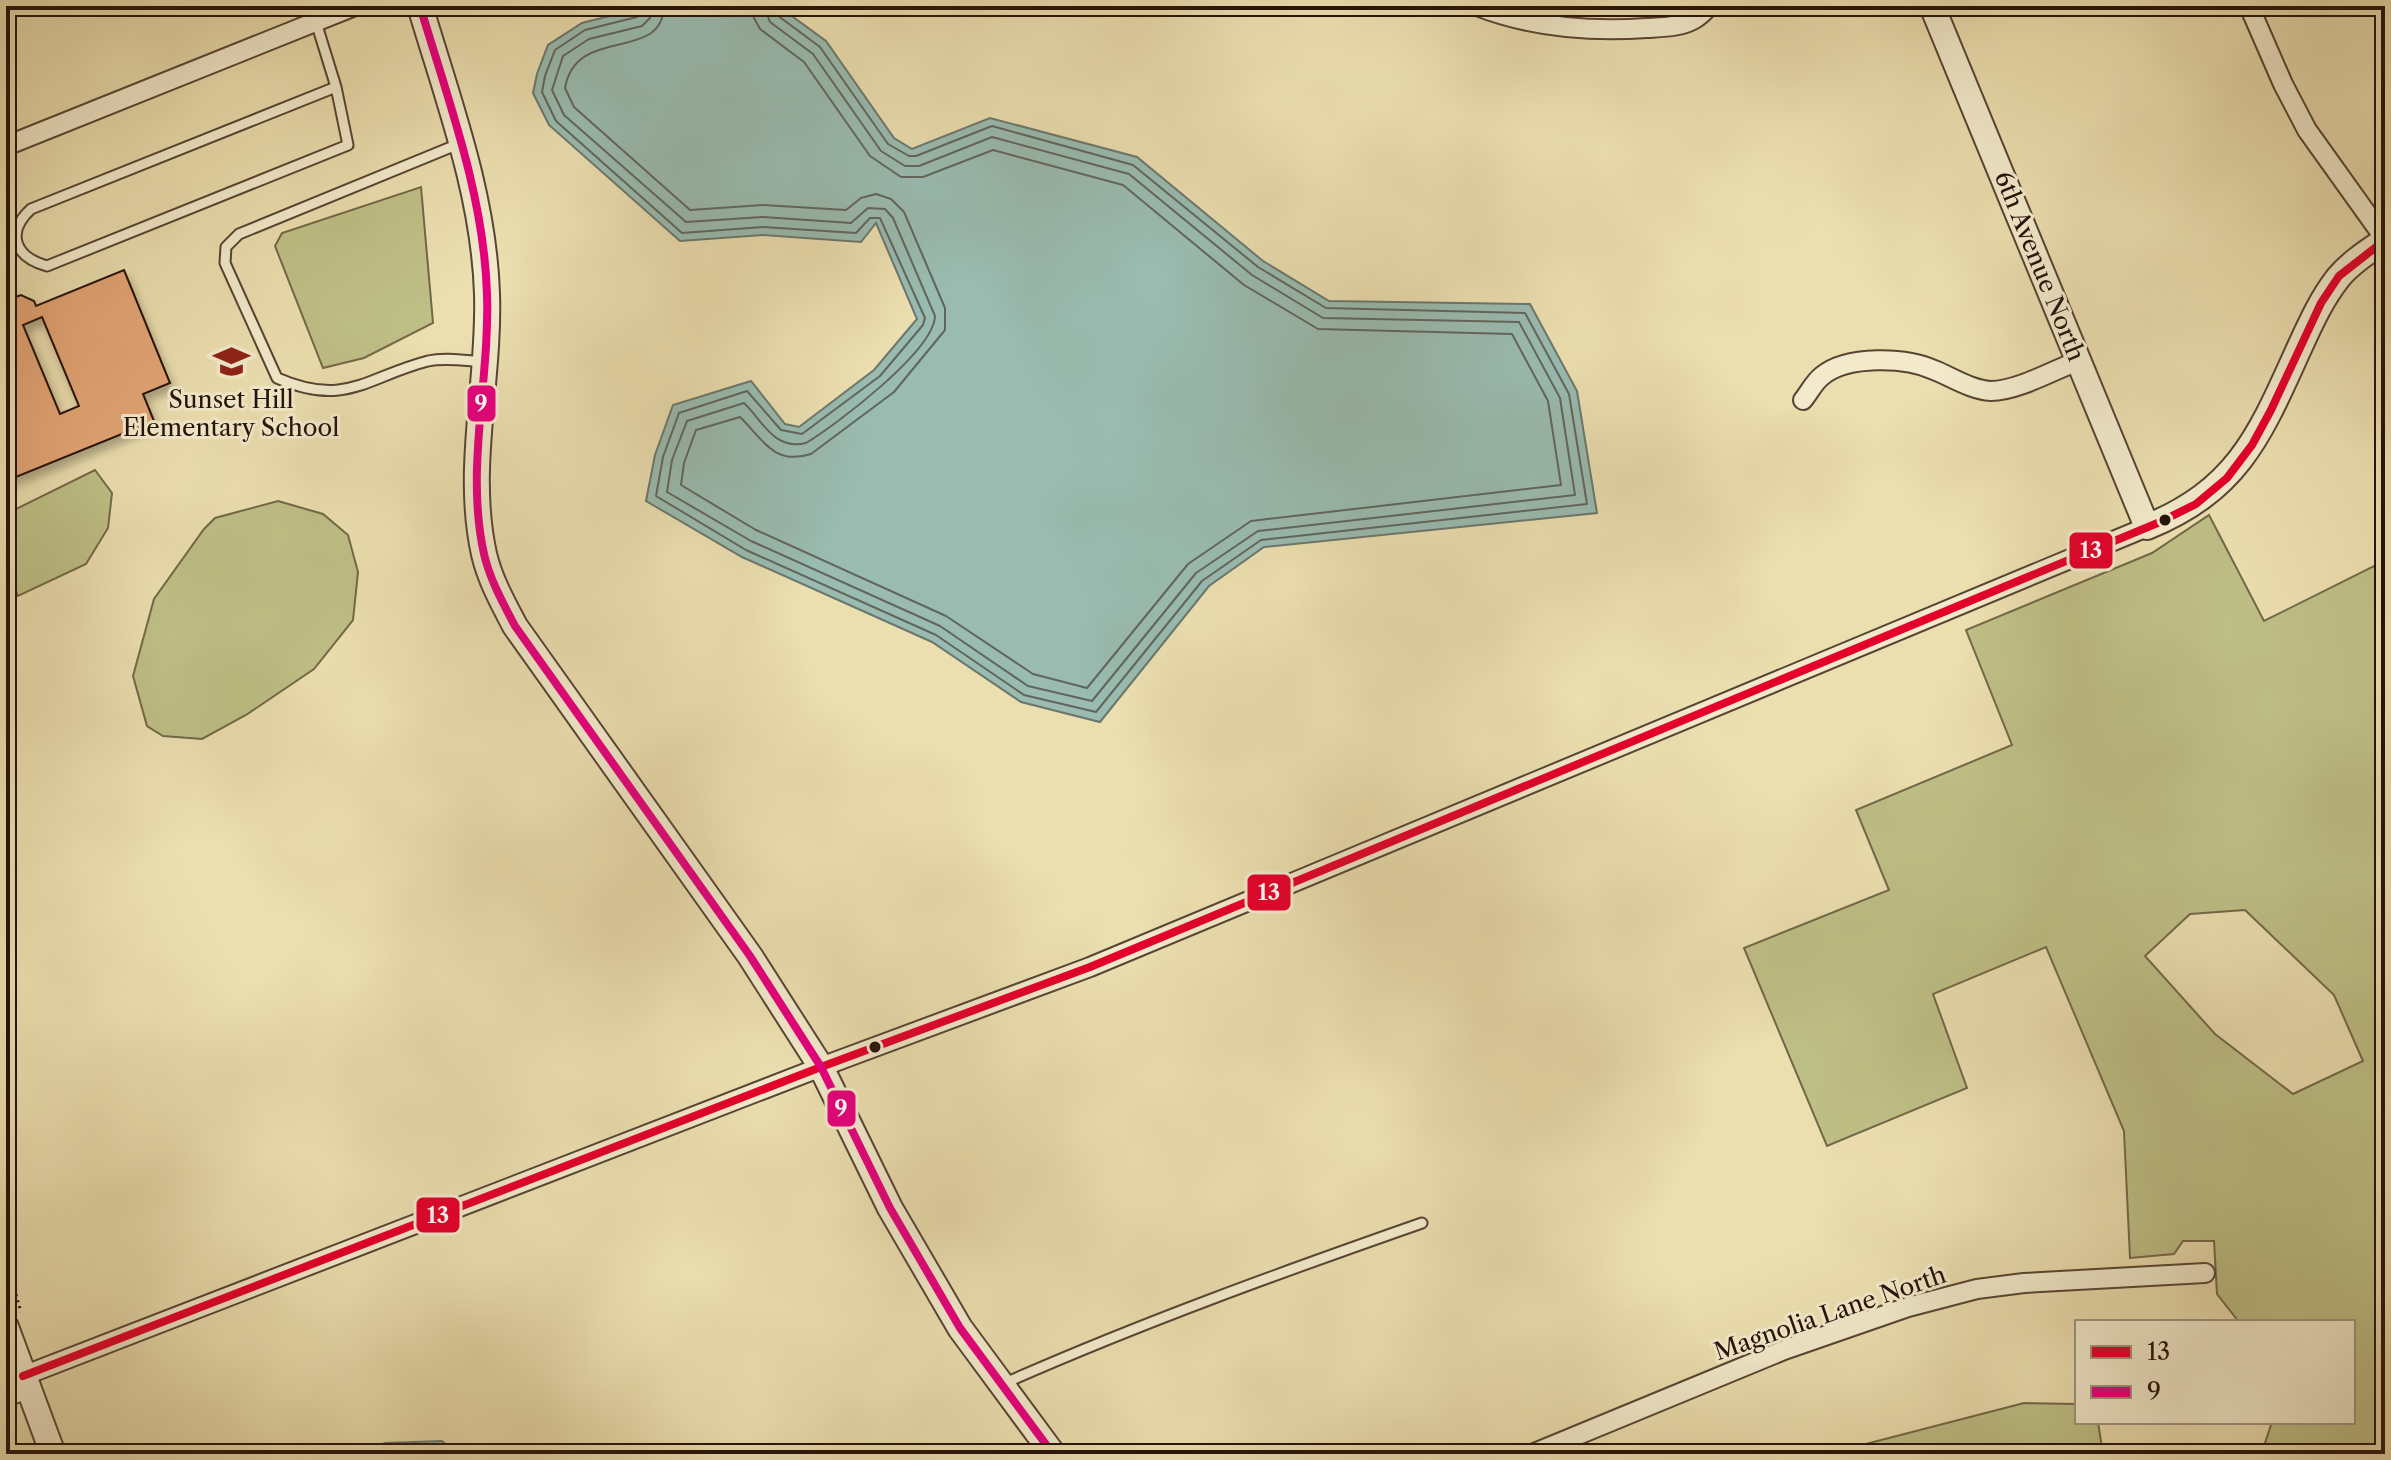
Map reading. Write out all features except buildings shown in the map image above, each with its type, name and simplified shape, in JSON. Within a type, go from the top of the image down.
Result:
[{"type":"street","points":[[6,146],[355,6]]},
{"type":"street","points":[[420,6],[472,178],[482,235],[487,294],[486,362],[477,478],[478,516],[485,555],[497,592],[515,626],[750,956],[821,1067],[890,1208],[960,1328],[1053,1454]]},
{"type":"street","points":[[1477,6],[1529,21],[1579,29],[1676,25],[1694,20],[1710,6]]},
{"type":"street","name":"6th Avenue North","points":[[1932,6],[2147,527]]},
{"type":"street","points":[[19,1387],[821,1067],[1090,967],[2196,504],[2227,478],[2252,445],[2321,303],[2339,276],[2385,239],[2307,130],[2249,6]]},
{"type":"street","points":[[1803,400],[1822,375],[1849,364],[1887,359],[1907,362],[1992,391],[2015,386],[2078,361]]},
{"type":"street","name":"Magnolia Lane North","points":[[1532,1454],[1784,1350],[1908,1307],[1977,1289],[2024,1283],[2205,1273]]},
{"type":"street","points":[[6,1327],[19,1387],[53,1454]]},
{"type":"lane","points":[[316,22],[336,87],[348,145],[47,266],[30,261],[17,247],[16,233],[22,218],[31,209],[336,87]]},
{"type":"lane","points":[[461,143],[239,234],[226,247],[225,263],[277,378],[298,387],[340,392],[430,361],[486,362]]},
{"type":"lane","points":[[1002,1384],[1074,1352],[1422,1223]]},
{"type":"green space","points":[[421,187],[433,323],[364,358],[323,368],[275,246],[282,233]]},
{"type":"green space","points":[[95,470],[112,493],[108,528],[86,564],[18,596],[6,568],[6,514]]},
{"type":"green space","points":[[278,501],[323,514],[348,535],[358,572],[353,620],[314,669],[246,715],[202,739],[163,736],[147,726],[133,676],[154,599],[215,518]]},
{"type":"green space","points":[[2209,515],[2264,621],[2374,566],[2385,587],[2385,1454],[2216,1454],[2263,1449],[2271,1424],[2355,1424],[2355,1320],[2237,1320],[2217,1294],[2214,1241],[2183,1241],[2174,1254],[2130,1258],[2124,1131],[2046,947],[1933,994],[1967,1088],[1827,1146],[1744,948],[1889,890],[1856,810],[2012,745],[1966,630],[2152,553]],"holes":[[[2245,910],[2334,995],[2363,1061],[2293,1094],[2215,1034],[2145,956],[2190,914]]]},
{"type":"green space","points":[[2024,1403],[2075,1404],[2075,1424],[2098,1424],[2103,1454],[1854,1454],[1854,1447]]},
{"type":"water","points":[[649,6],[778,6],[826,41],[894,138],[912,149],[990,118],[1137,157],[1263,261],[1329,301],[1530,304],[1577,391],[1597,513],[1264,547],[1209,586],[1100,722],[1021,702],[932,642],[742,557],[646,501],[655,455],[673,405],[751,381],[785,424],[799,427],[874,370],[917,319],[876,223],[861,242],[763,235],[680,241],[549,125],[533,93],[548,45],[582,23]]},
{"type":"water","points":[[442,1441],[452,1449],[453,1454],[366,1454],[367,1450],[385,1443]]},
{"type":"transit line","name":"9","points":[[420,6],[463,148],[484,257],[487,326],[477,490],[484,554],[493,582],[515,626],[750,956],[821,1067],[890,1208],[960,1328],[1053,1454]]},
{"type":"transit line","name":"13","points":[[23,1376],[821,1067],[1090,967],[2160,522],[2196,504],[2227,478],[2252,445],[2271,410],[2321,303],[2339,276],[2385,240]]},
{"type":"place","name":"Sunset Hill Elementary School","points":[[231,362]]}]
